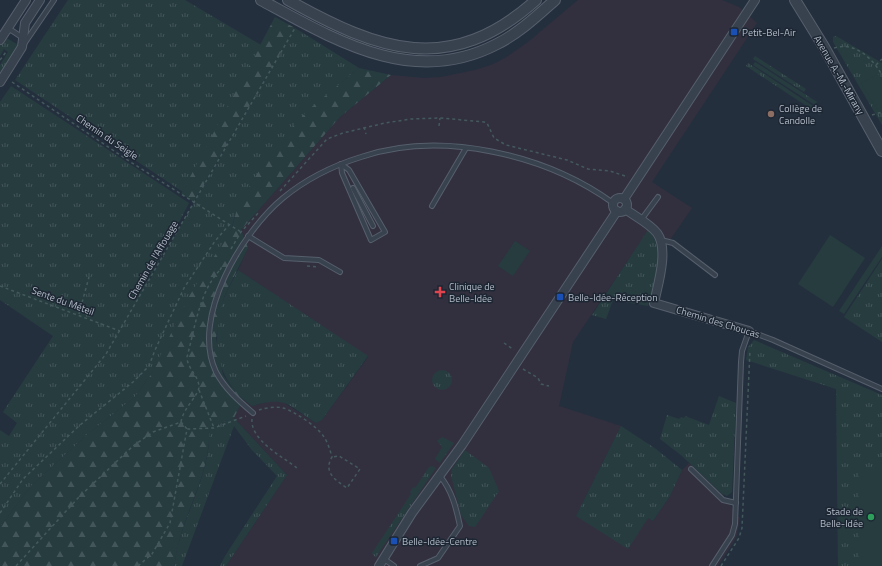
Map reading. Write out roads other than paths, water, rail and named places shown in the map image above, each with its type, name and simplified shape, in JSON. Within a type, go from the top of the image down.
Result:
[{"type":"street","points":[[0,82],[22,47],[25,22],[40,0]]},
{"type":"street","points":[[261,0],[308,25],[362,50],[394,59],[416,62],[460,57],[497,44],[532,20],[555,0]]},
{"type":"street","points":[[288,0],[343,28],[371,40],[397,47],[439,49],[476,40],[489,34],[509,22],[536,0]]},
{"type":"street","points":[[624,199],[755,0]]},
{"type":"street","name":"Avenue A.-M.-Mirany","points":[[795,0],[824,47],[882,151]]},
{"type":"street","points":[[0,40],[25,1]]},
{"type":"street","points":[[616,211],[613,207],[613,203],[618,198],[624,199]]},
{"type":"street","points":[[624,199],[626,209]]},
{"type":"street","points":[[626,209],[652,229],[661,240]]},
{"type":"street","points":[[616,211],[626,209]]},
{"type":"street","points":[[381,562],[412,514],[492,400],[616,211]]},
{"type":"street","name":"Chemin des Choucas","points":[[661,240],[661,267],[654,302],[749,331]]},
{"type":"lane","points":[[22,47],[54,0]]},
{"type":"lane","points":[[5,32],[11,30],[23,38]]},
{"type":"lane","points":[[252,413],[234,397],[221,381],[216,372],[210,353],[209,342],[212,314],[227,271],[248,236],[282,199],[307,181],[341,164],[362,156],[423,147],[466,148],[505,154],[547,167],[586,186],[613,203]]},
{"type":"lane","points":[[432,206],[466,148]]},
{"type":"lane","points":[[341,164],[342,173],[353,188],[385,232],[371,240],[353,188],[349,170],[341,164]]},
{"type":"lane","points":[[353,188],[373,226]]},
{"type":"lane","points":[[641,220],[658,197]]},
{"type":"lane","points":[[248,236],[284,258],[319,260],[340,272]]},
{"type":"lane","points":[[661,240],[673,243],[715,275]]},
{"type":"lane","points":[[712,566],[734,530],[741,362],[742,351],[749,331]]},
{"type":"lane","name":"Chemin des Choucas","points":[[749,331],[773,340],[882,389]]},
{"type":"lane","points":[[691,469],[723,500],[736,503]]},
{"type":"lane","points":[[420,566],[440,556],[460,526],[453,498],[447,484],[439,475]]},
{"type":"lane","points":[[381,562],[394,566]]},
{"type":"place","name":"Petit-Bel-Air","points":[[734,32]]},
{"type":"place","name":"Collège de Candolle","points":[[771,114]]},
{"type":"place","name":"Clinique de Belle-Idée","points":[[440,292]]},
{"type":"place","name":"Belle-Idée-Réception","points":[[560,297]]},
{"type":"place","name":"Stade de Belle-Idée","points":[[871,517]]},
{"type":"place","name":"Belle-Idée-Centre","points":[[394,541]]}]
